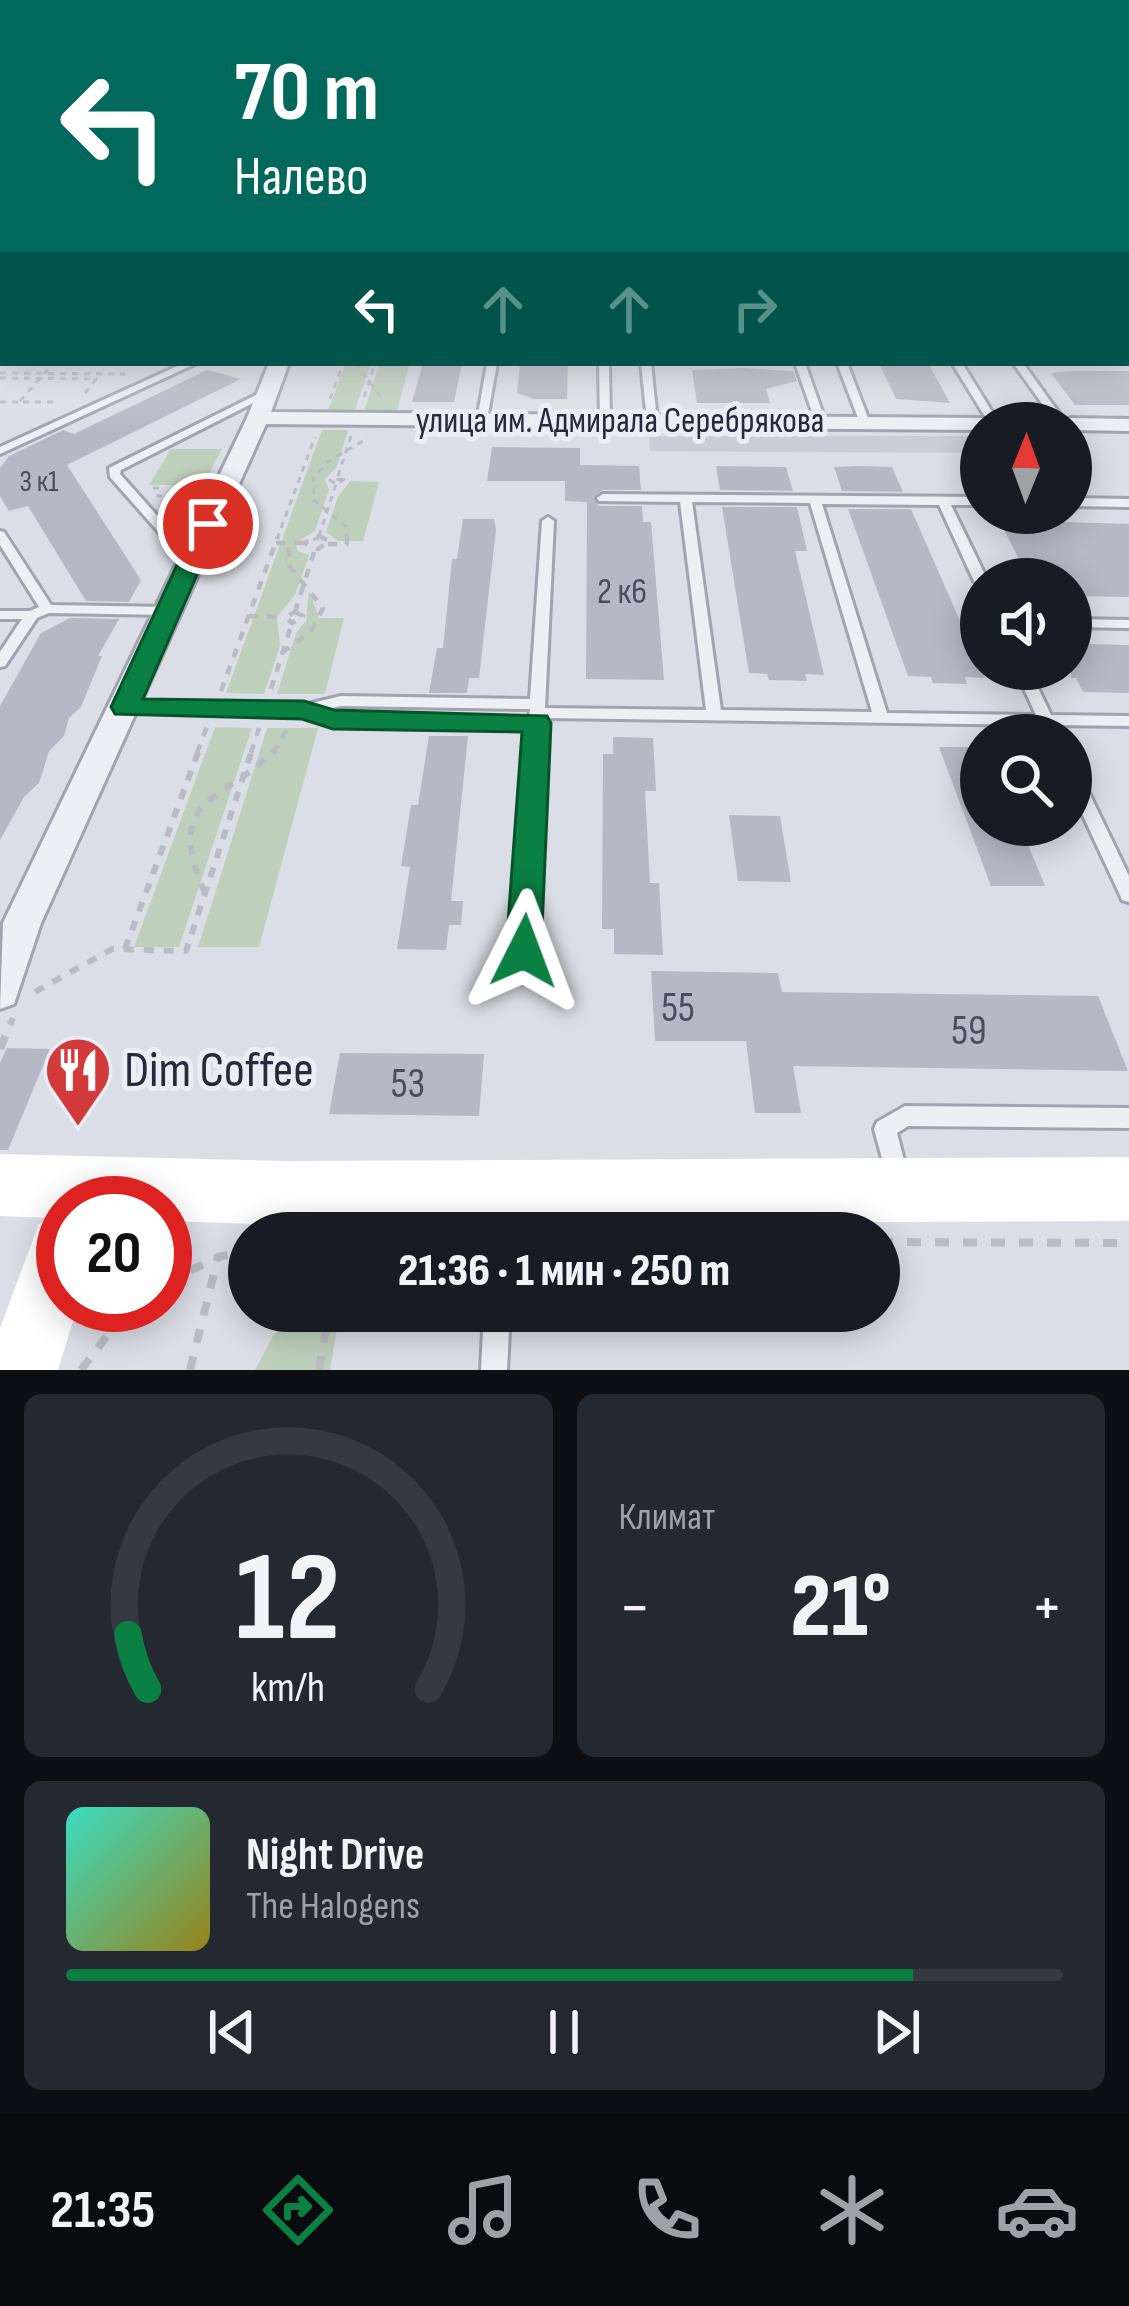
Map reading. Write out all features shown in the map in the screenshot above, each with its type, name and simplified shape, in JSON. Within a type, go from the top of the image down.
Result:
[{"type":"main road","points":[[0,1185],[36,1198]]},
{"type":"main road","points":[[900,1214],[1129,1189]]},
{"type":"main road","points":[[192,1211],[503,1205],[773,1212]]},
{"type":"main road","points":[[21,1370],[36,1326]]},
{"type":"street","points":[[8,1003],[11,923],[125,707],[278,366]]},
{"type":"street","name":"улица им. Адмирала Серебрякова","points":[[264,405],[322,419],[960,424]]},
{"type":"street","points":[[1092,424],[1129,425]]},
{"type":"lane","points":[[0,451],[185,366]]},
{"type":"lane","points":[[482,420],[491,366]]},
{"type":"lane","points":[[604,366],[605,421]]},
{"type":"lane","points":[[646,366],[652,421]]},
{"type":"lane","points":[[801,366],[820,423]]},
{"type":"lane","points":[[843,366],[866,423]]},
{"type":"lane","points":[[959,366],[981,402]]},
{"type":"lane","points":[[1020,366],[1046,402]]},
{"type":"lane","points":[[190,560],[114,476],[115,468],[264,405]]},
{"type":"lane","points":[[603,498],[960,501]]},
{"type":"lane","points":[[686,499],[714,716]]},
{"type":"lane","points":[[815,500],[880,718]]},
{"type":"lane","points":[[943,501],[970,558]]},
{"type":"lane","points":[[1092,502],[1129,503]]},
{"type":"lane","points":[[524,951],[548,521]]},
{"type":"lane","points":[[0,536],[39,612]]},
{"type":"lane","points":[[0,615],[169,610]]},
{"type":"lane","points":[[2,656],[39,612]]},
{"type":"lane","points":[[1092,623],[1129,624]]},
{"type":"lane","points":[[125,707],[211,716],[304,710],[333,719],[537,714],[960,722]]},
{"type":"lane","points":[[1092,724],[1129,721]]},
{"type":"lane","points":[[1092,817],[1129,895]]},
{"type":"lane","points":[[889,1212],[885,1129],[905,1116],[1129,1118]]},
{"type":"lane","points":[[494,1370],[496,1332]]},
{"type":"path","points":[[22,402],[50,366]]},
{"type":"path","points":[[125,950],[342,366]]},
{"type":"path","points":[[357,366],[380,391],[380,404]]},
{"type":"path","points":[[0,376],[167,374]]},
{"type":"path","points":[[78,402],[98,376]]},
{"type":"path","points":[[0,401],[59,402]]},
{"type":"path","points":[[22,402],[42,411]]},
{"type":"path","points":[[304,543],[315,549],[347,544],[342,520],[314,500],[313,479],[321,467],[365,441],[374,429]]},
{"type":"path","points":[[300,479],[313,479]]},
{"type":"path","points":[[276,543],[304,543],[319,536],[336,484]]},
{"type":"path","points":[[143,488],[159,488],[158,496],[199,499],[193,513]]},
{"type":"path","points":[[319,536],[328,544]]},
{"type":"path","points":[[282,653],[304,638],[322,616],[319,599],[286,559],[289,543]]},
{"type":"path","points":[[249,616],[285,617],[295,612],[315,549]]},
{"type":"path","points":[[292,623],[302,620],[295,612]]},
{"type":"path","points":[[285,617],[292,623]]},
{"type":"path","points":[[268,700],[292,623]]},
{"type":"path","points":[[185,723],[211,716],[226,724]]},
{"type":"path","points":[[205,893],[189,859],[192,825],[212,795],[275,753],[289,725],[243,724]]},
{"type":"path","points":[[33,978],[28,996],[112,949],[186,951],[260,724]]},
{"type":"path","points":[[171,825],[192,825]]},
{"type":"path","points":[[0,1049],[8,1003]]},
{"type":"path","points":[[900,1216],[1129,1243]]},
{"type":"path","points":[[192,1270],[228,1255]]},
{"type":"path","points":[[190,1370],[218,1257]]},
{"type":"path","points":[[81,1370],[110,1332]]},
{"type":"path","points":[[319,1370],[325,1332]]},
{"type":"shaded area","points":[[649,436],[960,436],[960,453],[650,451]]},
{"type":"green space","points":[[345,366],[370,366],[354,413],[327,413]]},
{"type":"green space","points":[[379,366],[409,366],[396,414],[363,414]]},
{"type":"green space","points":[[322,430],[348,430],[337,466],[325,480],[329,490],[315,531],[295,543],[298,551],[309,555],[295,595],[277,617],[280,646],[264,694],[226,693]]},
{"type":"green space","points":[[171,449],[222,449],[203,485],[149,485]]},
{"type":"green space","points":[[350,481],[379,482],[363,541],[338,541],[326,532],[338,497]]},
{"type":"green space","points":[[309,591],[319,618],[344,618],[325,694],[277,694],[296,633],[306,621]]},
{"type":"green space","points":[[215,727],[252,728],[179,947],[134,947]]},
{"type":"green space","points":[[267,728],[318,728],[259,947],[198,947]]},
{"type":"green space","points":[[277,1332],[336,1332],[330,1370],[255,1370]]},
{"type":"building","points":[[422,366],[461,366],[454,402],[412,402]]},
{"type":"building","points":[[520,366],[568,366],[567,399],[534,399],[517,393]]},
{"type":"building","points":[[880,366],[930,366],[950,403],[896,399]]},
{"type":"building","points":[[207,370],[241,379],[67,465],[141,580],[129,602],[86,601],[28,506],[9,511],[0,496],[0,468],[9,456],[63,430],[74,434]]},
{"type":"building","points":[[692,370],[793,371],[797,381],[766,389],[770,403],[697,403]]},
{"type":"building","points":[[1129,371],[1129,405],[1073,402],[1051,373]]},
{"type":"building","points":[[492,447],[580,448],[580,465],[639,466],[641,490],[603,490],[593,497],[599,506],[642,506],[643,522],[651,522],[664,680],[586,679],[587,502],[565,501],[565,481],[487,481]]},
{"type":"building","points":[[716,466],[786,467],[793,491],[720,490]]},
{"type":"building","points":[[834,467],[892,467],[903,492],[842,491]]},
{"type":"building","points":[[722,507],[797,507],[807,551],[795,551],[824,675],[805,674],[807,681],[769,680],[767,674],[749,673]]},
{"type":"building","points":[[848,509],[911,509],[960,621],[960,684],[908,676]]},
{"type":"building","points":[[463,519],[494,519],[496,530],[479,678],[469,678],[467,693],[429,693],[437,648],[443,648],[452,559],[457,559]]},
{"type":"building","points":[[1092,523],[1129,524],[1129,597],[1092,596],[1092,558],[1018,558],[1006,534],[1092,534]]},
{"type":"building","points":[[70,618],[119,619],[98,656],[102,656],[81,707],[69,718],[64,736],[49,751],[39,783],[24,797],[0,840],[0,706],[41,633]]},
{"type":"building","points":[[1092,644],[1129,645],[1129,693],[1083,692],[1092,690]]},
{"type":"building","points":[[429,736],[468,736],[451,901],[463,901],[461,925],[449,925],[446,950],[397,949],[410,867],[401,866],[411,805],[418,805]]},
{"type":"building","points":[[613,737],[653,738],[656,791],[645,791],[650,883],[659,883],[663,955],[614,954],[614,929],[602,929],[603,754],[613,754]]},
{"type":"building","points":[[939,747],[960,747],[960,803]]},
{"type":"building","points":[[729,815],[780,816],[791,882],[738,881]]},
{"type":"building","points":[[976,846],[1029,846],[1045,886],[991,886]]},
{"type":"building","points":[[651,971],[778,973],[782,992],[1098,996],[1128,1071],[793,1066],[801,1113],[755,1113],[746,1041],[655,1041]]},
{"type":"building","points":[[7,1048],[50,1049],[8,1150],[0,1150],[0,1063]]},
{"type":"building","points":[[340,1053],[484,1054],[479,1116],[329,1114]]},
{"type":"place","name":"Dim Coffee","points":[[78,1129]]},
{"type":"route","points":[[208,524],[125,707],[304,710],[333,719],[537,723],[524,951]]}]
